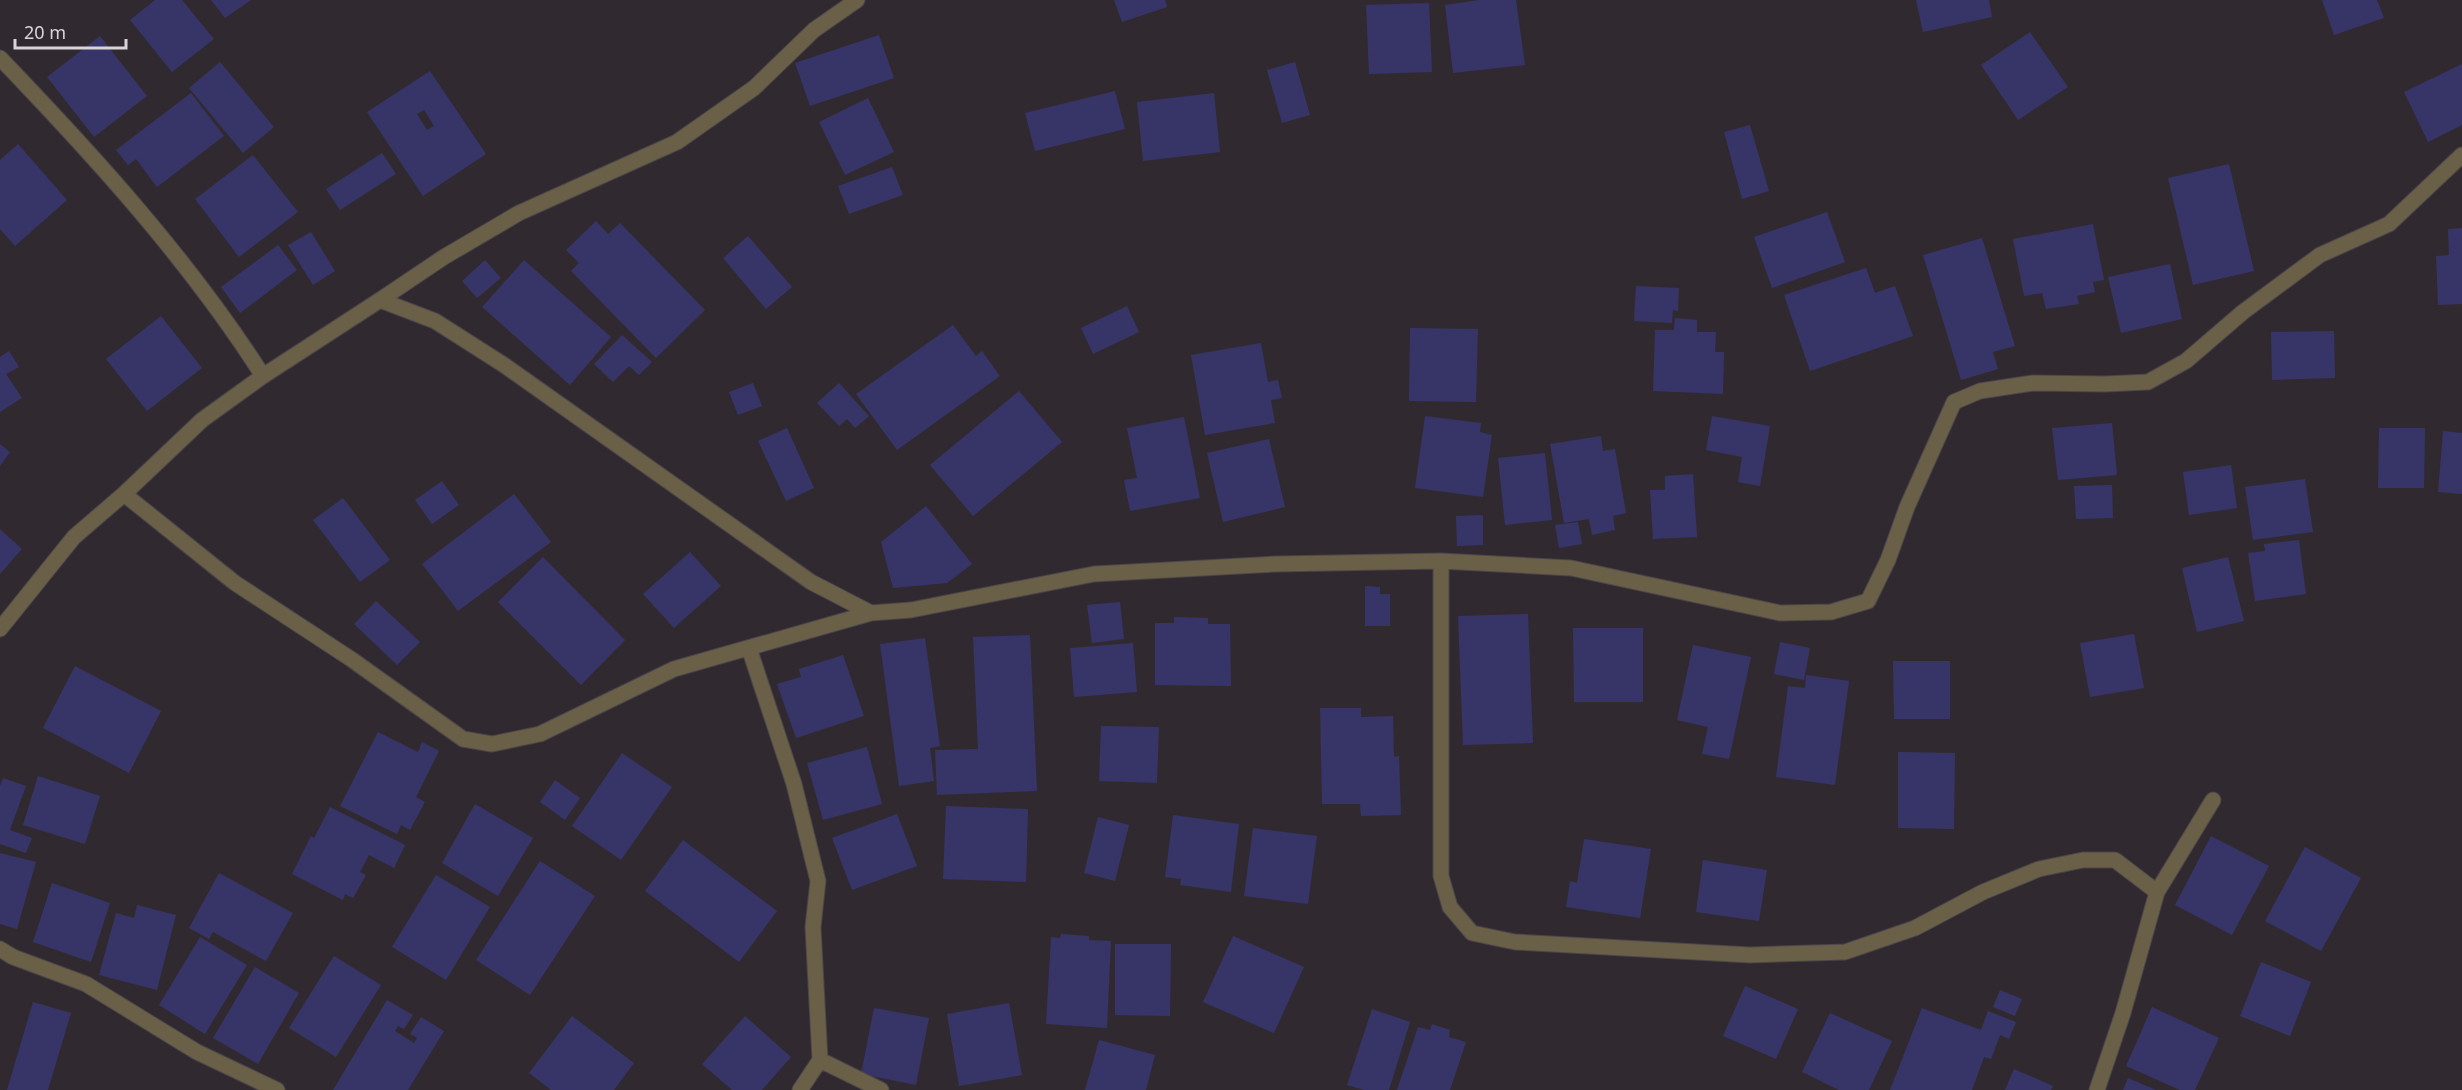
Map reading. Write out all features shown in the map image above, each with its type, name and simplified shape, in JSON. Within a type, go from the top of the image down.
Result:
[{"type":"street","points":[[0,629],[74,537],[124,494],[202,420],[263,376],[444,257],[519,213],[677,142],[754,88],[814,30],[857,0]]},
{"type":"street","points":[[0,58],[108,172],[235,331],[263,376]]},
{"type":"street","points":[[124,494],[235,583],[351,658],[463,739],[492,744],[540,734],[674,669],[871,613],[910,610],[1094,574],[1276,564],[1442,561],[1571,568],[1780,613],[1831,612],[1868,601],[1888,560],[1907,507],[1954,402],[1980,391],[2033,383],[2148,382],[2186,361],[2243,312],[2320,255],[2389,224],[2462,155]]},
{"type":"street","points":[[380,300],[435,321],[504,365],[811,582],[871,613]]},
{"type":"street","points":[[1442,561],[1441,876],[1450,907],[1472,933],[1515,942],[1750,955],[1845,952],[1915,928],[1983,892],[2039,869],[2083,860],[2115,860],[2157,892]]},
{"type":"street","points":[[749,648],[794,784],[818,881],[813,927],[820,1060],[800,1090]]},
{"type":"street","points":[[2097,1090],[2123,1013],[2157,892],[2213,800]]},
{"type":"street","points":[[0,950],[86,984],[196,1052],[277,1090]]},
{"type":"street","points":[[820,1060],[880,1090]]},
{"type":"building","points":[[155,0],[182,0],[214,39],[172,72],[130,20]]},
{"type":"building","points":[[211,0],[251,0],[225,18]]},
{"type":"building","points":[[1114,0],[1165,0],[1167,7],[1122,22]]},
{"type":"building","points":[[1479,0],[1516,0],[1525,65],[1453,73],[1445,5]]},
{"type":"building","points":[[1916,0],[1989,0],[1992,17],[1923,32]]},
{"type":"building","points":[[2322,0],[2377,0],[2384,18],[2334,35]]},
{"type":"building","points":[[1429,3],[1432,72],[1369,74],[1366,5]]},
{"type":"building","points":[[2030,32],[2068,87],[2018,120],[1981,65]]},
{"type":"building","points":[[879,35],[894,78],[810,106],[795,63]]},
{"type":"building","points":[[100,36],[147,96],[94,137],[47,77]]},
{"type":"building","points":[[220,62],[274,127],[243,153],[189,88]]},
{"type":"building","points":[[1295,62],[1310,115],[1282,123],[1267,70]]},
{"type":"building","points":[[2462,64],[2462,125],[2428,142],[2404,92]]},
{"type":"building","points":[[430,71],[486,154],[423,196],[367,112]],"holes":[[[424,110],[434,126],[427,130],[417,114]]]},
{"type":"building","points":[[1115,91],[1125,129],[1035,151],[1025,113]]},
{"type":"building","points":[[191,93],[224,136],[157,187],[136,159],[128,165],[116,150]]},
{"type":"building","points":[[1214,93],[1220,152],[1143,161],[1137,102]]},
{"type":"building","points":[[868,98],[894,152],[845,175],[819,122]]},
{"type":"building","points":[[1750,125],[1769,191],[1742,199],[1724,132]]},
{"type":"building","points":[[18,144],[67,200],[15,246],[0,229],[0,160]]},
{"type":"building","points":[[382,153],[396,174],[340,210],[326,189]]},
{"type":"building","points":[[253,155],[298,212],[239,257],[195,199]]},
{"type":"building","points":[[2229,164],[2254,271],[2193,285],[2168,178]]},
{"type":"building","points":[[892,167],[903,195],[849,214],[838,186]]},
{"type":"building","points":[[1827,212],[1845,262],[1772,288],[1754,237]]},
{"type":"building","points":[[596,221],[608,234],[620,223],[705,310],[656,358],[571,271],[579,263],[566,250]]},
{"type":"building","points":[[2093,224],[2104,280],[2093,282],[2095,292],[2077,296],[2079,304],[2046,309],[2042,293],[2024,296],[2013,239]]},
{"type":"building","points":[[2462,228],[2462,304],[2438,305],[2436,256],[2449,255],[2448,229]]},
{"type":"building","points":[[311,232],[335,271],[313,285],[288,245]]},
{"type":"building","points":[[748,236],[792,287],[766,309],[723,258]]},
{"type":"building","points":[[1982,238],[2015,346],[1993,352],[1998,369],[1961,380],[1923,255]]},
{"type":"building","points":[[278,245],[297,270],[240,313],[221,287]]},
{"type":"building","points":[[485,260],[501,278],[477,298],[462,281]]},
{"type":"building","points":[[524,260],[611,337],[570,385],[482,307]]},
{"type":"building","points":[[2170,264],[2182,319],[2121,333],[2108,277]]},
{"type":"building","points":[[1866,268],[1875,293],[1895,286],[1913,336],[1810,371],[1784,295]]},
{"type":"building","points":[[1636,286],[1679,288],[1678,311],[1673,310],[1672,323],[1634,321]]},
{"type":"building","points":[[1127,306],[1139,332],[1093,354],[1081,328]]},
{"type":"building","points":[[161,316],[202,368],[147,411],[106,359]]},
{"type":"building","points":[[1675,318],[1697,320],[1697,332],[1716,332],[1715,352],[1724,352],[1723,394],[1653,391],[1655,330],[1674,330]]},
{"type":"building","points":[[953,325],[976,356],[982,351],[1000,376],[897,450],[856,394]]},
{"type":"building","points":[[1410,328],[1478,329],[1476,402],[1409,401]]},
{"type":"building","points":[[2334,331],[2335,378],[2272,380],[2271,332]]},
{"type":"building","points":[[622,335],[652,362],[639,375],[629,366],[613,382],[594,364]]},
{"type":"building","points":[[1261,343],[1268,382],[1278,380],[1282,398],[1271,400],[1275,423],[1205,435],[1191,355]]},
{"type":"building","points":[[9,351],[19,367],[6,374],[22,398],[0,412],[0,357]]},
{"type":"building","points":[[753,383],[762,406],[738,415],[729,392]]},
{"type":"building","points":[[839,383],[869,416],[855,428],[847,419],[839,426],[817,403]]},
{"type":"building","points":[[1019,391],[1062,442],[973,516],[930,465]]},
{"type":"building","points":[[1425,416],[1481,423],[1480,432],[1492,435],[1483,497],[1415,488]]},
{"type":"building","points":[[1712,416],[1770,426],[1760,486],[1738,482],[1742,457],[1706,450]]},
{"type":"building","points":[[1184,417],[1200,498],[1130,511],[1124,480],[1137,478],[1127,428]]},
{"type":"building","points":[[2112,423],[2117,475],[2058,480],[2052,428]]},
{"type":"building","points":[[787,428],[814,488],[786,501],[758,441]]},
{"type":"building","points":[[2379,428],[2425,428],[2424,488],[2378,488]]},
{"type":"building","points":[[2443,431],[2462,433],[2462,494],[2438,492]]},
{"type":"building","points":[[1601,436],[1603,451],[1615,449],[1626,513],[1613,516],[1615,530],[1592,535],[1589,519],[1564,523],[1550,444]]},
{"type":"building","points":[[1269,439],[1285,507],[1223,522],[1207,453]]},
{"type":"building","points":[[0,444],[10,452],[0,466]]},
{"type":"building","points":[[1545,453],[1552,520],[1505,525],[1498,458]]},
{"type":"building","points":[[2231,465],[2237,508],[2189,515],[2183,472]]},
{"type":"building","points":[[1693,474],[1697,537],[1653,539],[1650,490],[1665,490],[1665,476]]},
{"type":"building","points":[[2305,479],[2313,532],[2253,540],[2245,487]]},
{"type":"building","points":[[442,481],[459,505],[432,524],[415,500]]},
{"type":"building","points":[[2112,485],[2113,518],[2076,519],[2074,486]]},
{"type":"building","points":[[514,494],[551,542],[458,611],[422,564]]},
{"type":"building","points":[[343,498],[390,560],[360,582],[313,520]]},
{"type":"building","points":[[926,506],[972,564],[947,583],[893,588],[881,542]]},
{"type":"building","points":[[1483,515],[1483,545],[1457,546],[1456,516]]},
{"type":"building","points":[[1578,522],[1582,544],[1559,548],[1555,525]]},
{"type":"building","points":[[0,529],[22,549],[0,574]]},
{"type":"building","points":[[2299,540],[2306,594],[2255,601],[2248,553],[2265,551],[2264,544]]},
{"type":"building","points":[[690,552],[721,586],[674,628],[643,594]]},
{"type":"building","points":[[543,557],[625,640],[581,685],[498,602]]},
{"type":"building","points":[[2228,557],[2244,621],[2197,632],[2182,568]]},
{"type":"building","points":[[1365,586],[1380,587],[1380,594],[1390,594],[1390,626],[1365,626]]},
{"type":"building","points":[[376,601],[420,642],[397,665],[354,624]]},
{"type":"building","points":[[1120,602],[1124,639],[1092,643],[1087,605]]},
{"type":"building","points":[[1528,614],[1533,743],[1463,745],[1458,616]]},
{"type":"building","points":[[1174,617],[1208,618],[1208,624],[1230,624],[1231,686],[1155,685],[1155,623],[1174,623]]},
{"type":"building","points":[[1573,628],[1643,628],[1643,702],[1574,702]]},
{"type":"building","points":[[2134,634],[2144,688],[2090,697],[2080,643]]},
{"type":"building","points":[[1030,635],[1037,791],[937,795],[935,750],[978,749],[973,637]]},
{"type":"building","points":[[925,638],[940,746],[930,748],[934,781],[899,786],[880,644]]},
{"type":"building","points":[[1780,642],[1810,648],[1804,680],[1774,674]]},
{"type":"building","points":[[1133,643],[1137,692],[1074,697],[1070,648]]},
{"type":"building","points":[[1693,645],[1751,657],[1729,759],[1702,754],[1708,727],[1677,720]]},
{"type":"building","points":[[843,655],[864,716],[796,738],[777,684],[801,677],[799,669]]},
{"type":"building","points":[[1893,661],[1950,661],[1950,719],[1894,719]]},
{"type":"building","points":[[75,666],[161,711],[129,773],[43,728]]},
{"type":"building","points":[[1806,675],[1849,681],[1835,785],[1776,777],[1788,686],[1805,688]]},
{"type":"building","points":[[1320,708],[1361,708],[1361,717],[1393,716],[1394,757],[1399,756],[1401,815],[1361,816],[1360,804],[1322,804]]},
{"type":"building","points":[[1101,726],[1159,727],[1157,783],[1099,781]]},
{"type":"building","points":[[378,732],[418,752],[422,742],[439,751],[416,797],[425,802],[410,830],[401,825],[397,834],[340,806]]},
{"type":"building","points":[[867,747],[882,804],[823,820],[807,763]]},
{"type":"building","points":[[1898,752],[1955,753],[1954,829],[1898,828]]},
{"type":"building","points":[[622,753],[672,787],[621,860],[572,826]]},
{"type":"building","points":[[38,776],[100,796],[85,844],[23,825]]},
{"type":"building","points":[[3,778],[26,786],[10,830],[32,838],[26,853],[0,844],[0,786]]},
{"type":"building","points":[[555,780],[580,798],[565,820],[540,802]]},
{"type":"building","points":[[475,804],[533,838],[498,896],[442,863]]},
{"type":"building","points":[[946,806],[1028,809],[1026,882],[943,879]]},
{"type":"building","points":[[330,807],[405,845],[394,868],[369,855],[360,872],[366,875],[353,898],[345,894],[343,900],[292,874],[311,836],[314,838]]},
{"type":"building","points":[[897,814],[917,866],[852,890],[832,838]]},
{"type":"building","points":[[1173,815],[1239,824],[1231,892],[1180,885],[1181,879],[1165,877]]},
{"type":"building","points":[[1098,817],[1129,825],[1115,881],[1084,873]]},
{"type":"building","points":[[1253,828],[1317,836],[1308,904],[1244,896]]},
{"type":"building","points":[[2211,836],[2269,866],[2232,935],[2175,905]]},
{"type":"building","points":[[1584,839],[1651,849],[1640,918],[1566,907],[1570,881],[1577,883]]},
{"type":"building","points":[[683,840],[777,911],[739,962],[645,891]]},
{"type":"building","points":[[2305,847],[2361,878],[2321,951],[2265,921]]},
{"type":"building","points":[[0,853],[36,862],[17,929],[0,924]]},
{"type":"building","points":[[1703,860],[1767,870],[1759,921],[1696,912]]},
{"type":"building","points":[[540,861],[595,896],[530,995],[476,960]]},
{"type":"building","points":[[219,873],[293,913],[266,961],[213,932],[209,939],[189,928]]},
{"type":"building","points":[[436,875],[490,907],[446,980],[392,947]]},
{"type":"building","points":[[52,883],[110,903],[91,962],[33,942]]},
{"type":"building","points":[[137,905],[176,915],[157,990],[99,975],[116,913],[134,918]]},
{"type":"building","points":[[1061,934],[1089,936],[1089,940],[1111,941],[1107,1028],[1046,1024],[1051,937],[1060,938]]},
{"type":"building","points":[[1233,936],[1304,967],[1274,1033],[1203,1002]]},
{"type":"building","points":[[200,937],[247,965],[205,1034],[159,1005]]},
{"type":"building","points":[[1115,944],[1171,944],[1170,1016],[1115,1015]]},
{"type":"building","points":[[334,956],[381,985],[336,1057],[289,1028]]},
{"type":"building","points":[[2261,962],[2311,982],[2290,1036],[2240,1016]]},
{"type":"building","points":[[255,967],[299,993],[258,1064],[213,1038]]},
{"type":"building","points":[[1745,986],[1798,1009],[1776,1059],[1723,1036]]},
{"type":"building","points":[[2000,990],[2022,999],[2015,1016],[1993,1007]]},
{"type":"building","points":[[387,1000],[413,1015],[404,1029],[398,1026],[395,1031],[414,1043],[417,1038],[410,1034],[421,1017],[444,1031],[408,1090],[333,1090]]},
{"type":"building","points":[[33,1002],[71,1013],[48,1090],[7,1090]]},
{"type":"building","points":[[1009,1003],[1022,1075],[959,1086],[947,1014]]},
{"type":"building","points":[[2152,1007],[2219,1038],[2195,1090],[2180,1090],[2126,1066]]},
{"type":"building","points":[[874,1008],[929,1018],[916,1085],[861,1074]]},
{"type":"building","points":[[1922,1008],[1981,1030],[1988,1011],[2016,1022],[2009,1039],[2000,1035],[1991,1059],[1984,1057],[1972,1090],[1890,1090]]},
{"type":"building","points":[[1372,1009],[1410,1022],[1389,1090],[1364,1090],[1347,1085]]},
{"type":"building","points":[[1830,1013],[1892,1041],[1869,1090],[1839,1090],[1802,1072]]},
{"type":"building","points":[[572,1016],[634,1063],[614,1090],[551,1090],[529,1073]]},
{"type":"building","points":[[745,1016],[791,1057],[762,1090],[732,1090],[702,1064]]},
{"type":"building","points":[[1432,1024],[1450,1030],[1449,1037],[1466,1042],[1450,1090],[1397,1090],[1418,1027],[1430,1030]]},
{"type":"building","points":[[1099,1040],[1155,1055],[1146,1090],[1085,1090]]},
{"type":"building","points":[[2014,1069],[2053,1086],[2051,1090],[2005,1090]]},
{"type":"building","points":[[2128,1078],[2156,1090],[2123,1090]]}]
